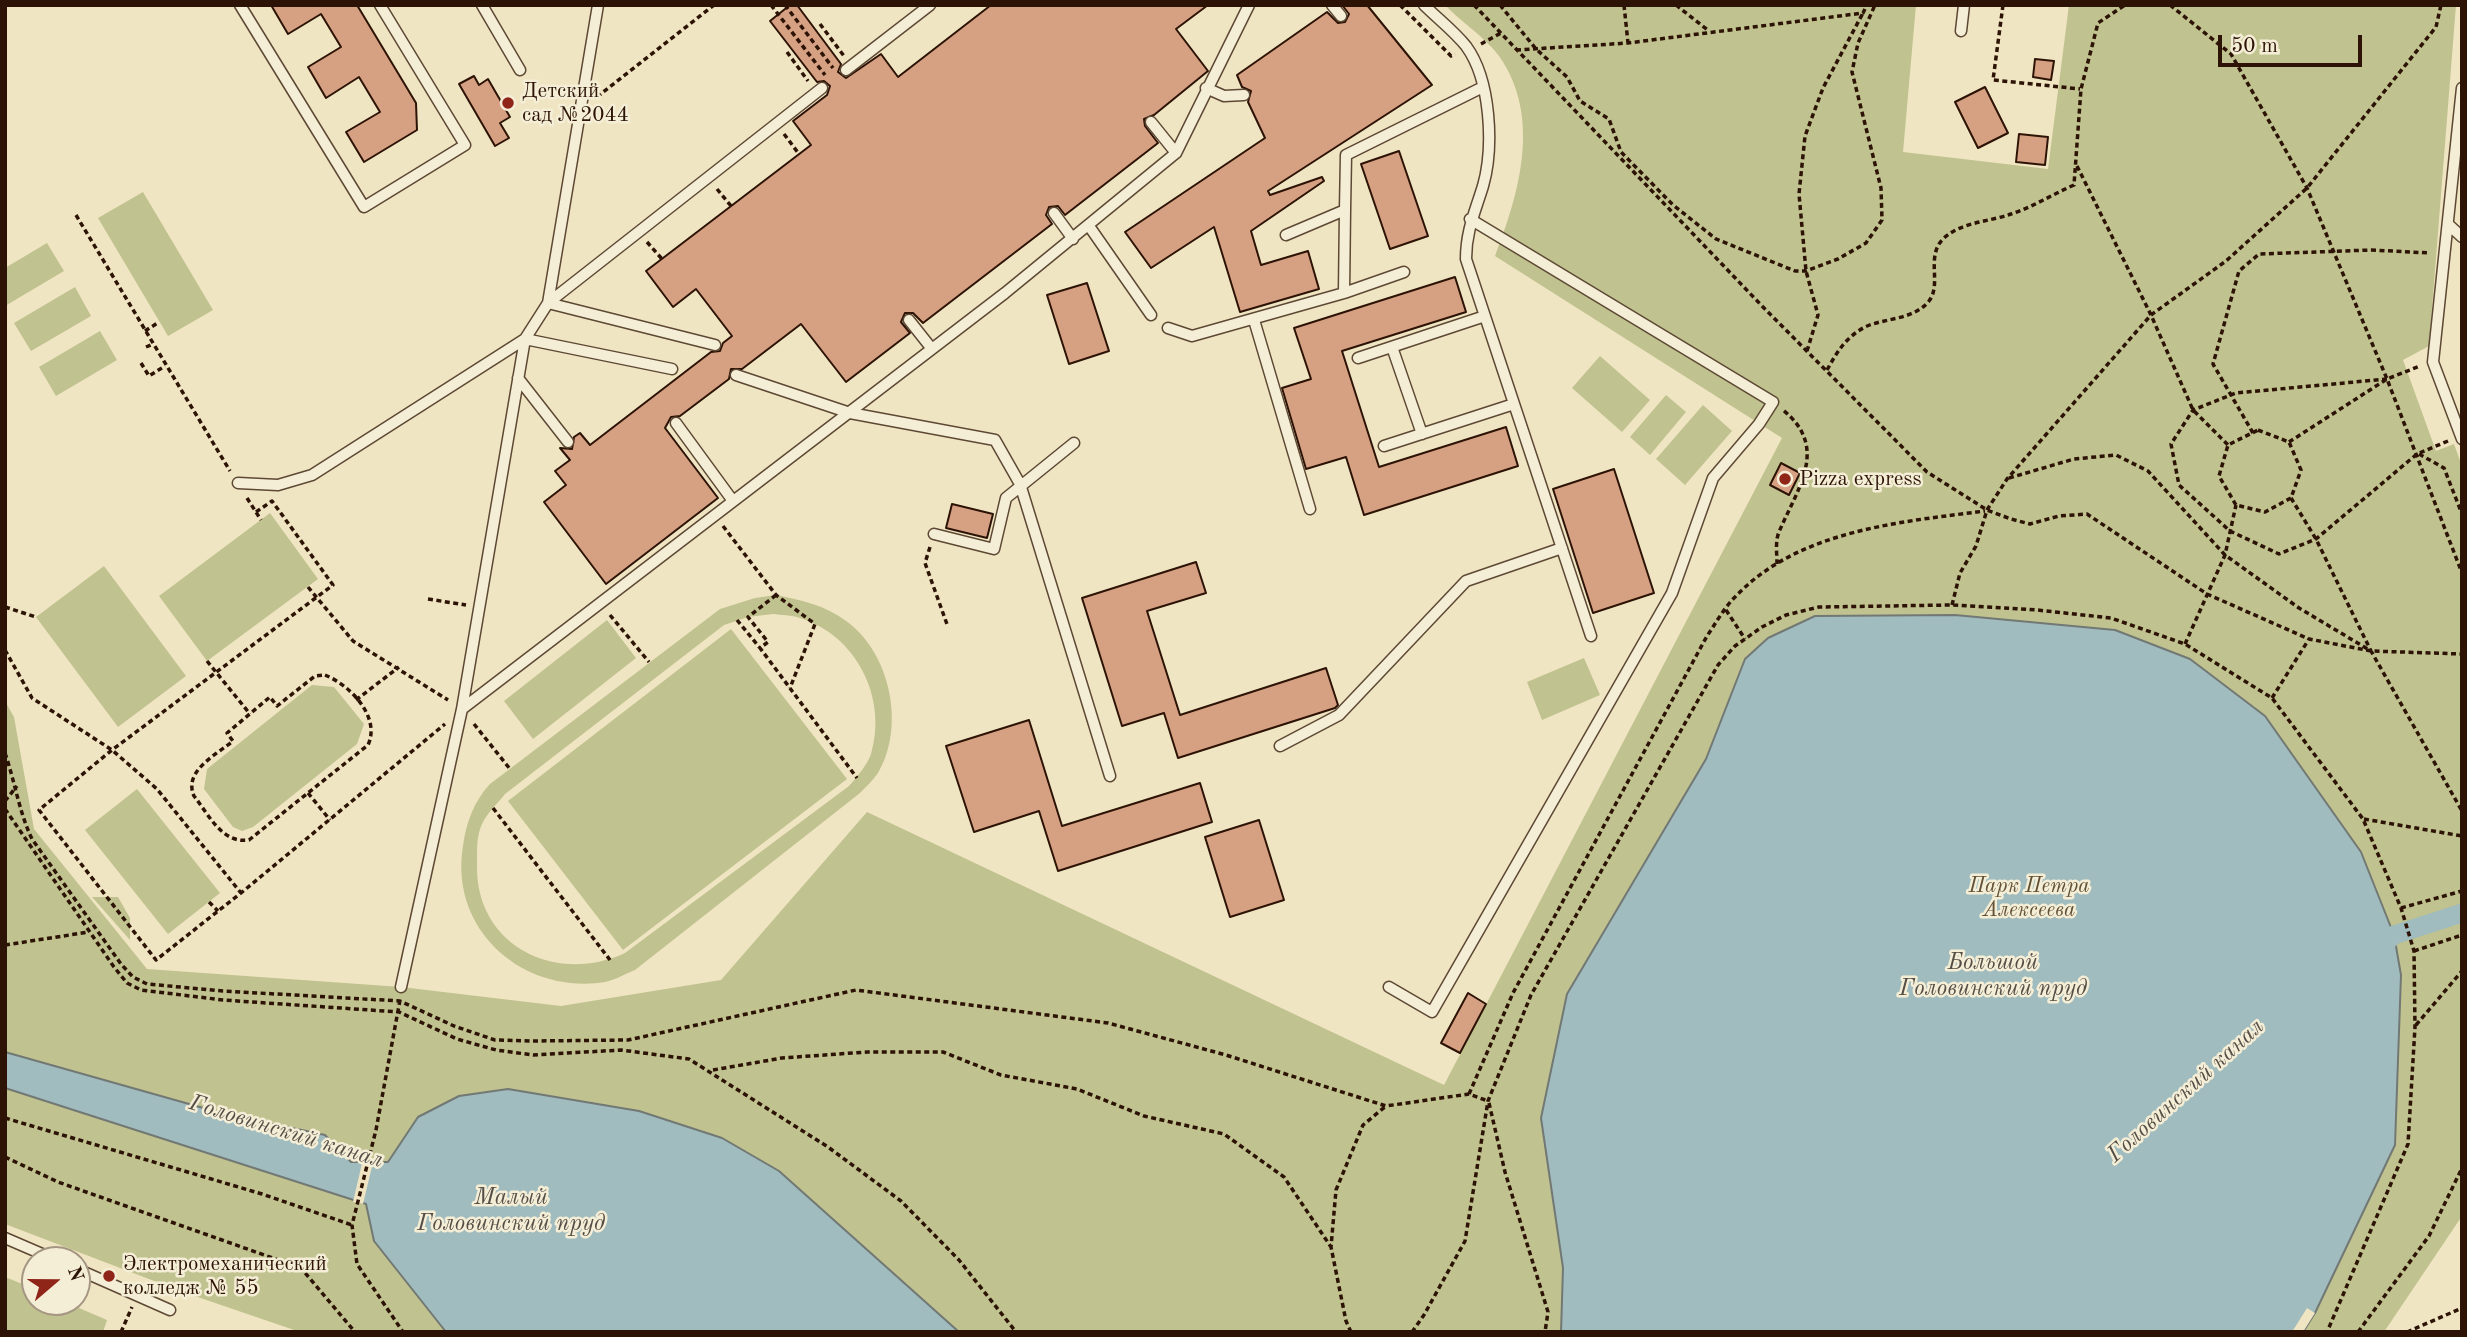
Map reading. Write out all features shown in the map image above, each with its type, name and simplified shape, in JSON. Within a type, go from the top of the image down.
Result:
[{"type":"lane","points":[[240,5],[364,207],[465,145],[380,5]]},
{"type":"lane","points":[[482,5],[520,70]]},
{"type":"lane","points":[[548,303],[598,5]]},
{"type":"lane","points":[[844,69],[930,5]]},
{"type":"lane","points":[[462,709],[602,605],[850,413],[1073,239],[1176,153],[1249,5]]},
{"type":"lane","points":[[1424,5],[1467,47],[1483,87],[1489,120],[1488,162],[1466,236],[1466,258],[1591,636]]},
{"type":"lane","points":[[1962,31],[1964,5]]},
{"type":"lane","points":[[1331,6],[1341,16]]},
{"type":"lane","points":[[1345,293],[1346,155],[1483,87]]},
{"type":"lane","points":[[1206,88],[1224,96],[1244,94]]},
{"type":"lane","points":[[2461,438],[2433,362],[2450,226],[2462,88]]},
{"type":"lane","points":[[401,987],[482,607],[525,339],[548,303],[820,90]]},
{"type":"lane","points":[[1150,122],[1176,153]]},
{"type":"lane","points":[[1286,234],[1345,210]]},
{"type":"lane","points":[[1054,213],[1073,239]]},
{"type":"lane","points":[[1388,987],[1432,1012],[1672,593],[1713,478],[1759,424],[1773,402],[1470,219]]},
{"type":"lane","points":[[1089,226],[1151,315]]},
{"type":"lane","points":[[2450,226],[2462,237]]},
{"type":"lane","points":[[1168,328],[1192,336],[1345,293],[1404,272]]},
{"type":"lane","points":[[548,303],[715,345]]},
{"type":"lane","points":[[1357,358],[1485,316]]},
{"type":"lane","points":[[909,320],[932,348]]},
{"type":"lane","points":[[1254,320],[1310,509]]},
{"type":"lane","points":[[238,483],[278,485],[312,475],[525,339],[672,369]]},
{"type":"lane","points":[[1392,347],[1422,434]]},
{"type":"lane","points":[[736,375],[850,413],[995,440],[1020,484],[1110,776]]},
{"type":"lane","points":[[518,378],[568,442]]},
{"type":"lane","points":[[1384,446],[1514,404]]},
{"type":"lane","points":[[677,423],[733,501]]},
{"type":"lane","points":[[934,534],[994,549],[1006,498],[1074,443]]},
{"type":"lane","points":[[1280,746],[1339,715],[1466,581],[1562,548]]},
{"type":"lane","points":[[5,1238],[24,1246]]},
{"type":"lane","points":[[91,1275],[170,1310]]},
{"type":"path","points":[[580,111],[714,5]]},
{"type":"path","points":[[771,5],[826,76]]},
{"type":"path","points":[[785,5],[812,41],[844,69]]},
{"type":"path","points":[[1474,5],[1927,472],[1987,510],[2030,524],[2059,516],[2087,514],[2207,594],[2309,639],[2371,651],[2462,654]]},
{"type":"path","points":[[1500,5],[1536,48],[1567,77],[1580,101],[1609,119],[1621,152],[1673,205],[1716,239],[1795,271],[1806,271],[1838,259],[1866,243],[1882,220],[1881,188],[1852,72],[1858,43],[1875,5]]},
{"type":"path","points":[[1624,5],[1628,43]]},
{"type":"path","points":[[1676,5],[1709,31]]},
{"type":"path","points":[[1807,351],[1818,314],[1806,271],[1798,194],[1805,136],[1823,88],[1867,5]]},
{"type":"path","points":[[2003,5],[1993,80],[2081,89]]},
{"type":"path","points":[[1826,370],[1840,345],[1866,327],[1915,312],[1930,301],[1934,286],[1933,262],[1941,242],[1955,230],[2012,214],[2074,185],[2081,89],[2098,23],[2125,5]]},
{"type":"path","points":[[2170,5],[2231,54],[2307,188],[2387,379],[2462,573]]},
{"type":"path","points":[[1952,605],[1960,573],[1976,546],[1987,510],[2007,479],[2151,315],[2225,261],[2307,188],[2435,27],[2441,5]]},
{"type":"path","points":[[1516,50],[1628,43],[1863,13]]},
{"type":"path","points":[[820,24],[844,69]]},
{"type":"path","points":[[804,48],[812,41]]},
{"type":"path","points":[[787,52],[820,90]]},
{"type":"path","points":[[777,124],[799,154]]},
{"type":"path","points":[[2076,164],[2151,315],[2193,410],[2228,445]]},
{"type":"path","points":[[708,178],[731,206]]},
{"type":"path","points":[[76,215],[165,366],[261,520]]},
{"type":"path","points":[[651,246],[662,259]]},
{"type":"path","points":[[2345,249],[2436,254],[2445,259]]},
{"type":"path","points":[[2253,433],[2213,364],[2239,271],[2259,254],[2371,250]]},
{"type":"path","points":[[145,331],[159,322]]},
{"type":"path","points":[[146,347],[152,344]]},
{"type":"path","points":[[2289,442],[2387,379],[2433,362]]},
{"type":"path","points":[[141,363],[149,376],[165,366]]},
{"type":"path","points":[[2387,379],[2231,395],[2193,410],[2171,444],[2179,485],[2230,531],[2279,554],[2316,539],[2417,454],[2461,438]]},
{"type":"path","points":[[1773,402],[1795,420],[1806,439],[1799,494],[1778,535],[1777,564]]},
{"type":"path","points":[[2185,644],[2225,555],[2236,505],[2219,476],[2228,445],[2258,430],[2289,442],[2301,470],[2291,498],[2265,512],[2236,505]]},
{"type":"path","points":[[2417,454],[2444,468],[2462,514]]},
{"type":"path","points":[[2007,479],[2074,459],[2116,455],[2148,471],[2225,555],[2299,608],[2371,651]]},
{"type":"path","points":[[2291,498],[2316,539],[2371,651],[2462,811]]},
{"type":"path","points":[[256,512],[272,501],[333,585],[112,750],[39,810],[156,960],[242,893],[462,709]]},
{"type":"path","points":[[1469,1094],[1513,993],[1707,636],[1736,596],[1777,564],[1813,547],[1876,525],[1987,510]]},
{"type":"path","points":[[715,515],[776,596],[815,624],[790,688]]},
{"type":"path","points":[[934,534],[925,563],[948,627]]},
{"type":"path","points":[[308,587],[353,641],[399,667],[462,709],[510,769]]},
{"type":"path","points":[[760,648],[768,642],[748,617],[776,596]]},
{"type":"path","points":[[428,599],[482,607]]},
{"type":"path","points":[[602,605],[649,662]]},
{"type":"path","points":[[1412,1332],[1465,1241],[1488,1101],[1531,995],[1718,665],[1745,639],[1786,615],[1819,607],[1952,605],[2111,618],[2185,644],[2272,698],[2363,819],[2401,908],[2414,951],[2415,1027],[2408,1144],[2327,1332]]},
{"type":"path","points":[[5,607],[36,617]]},
{"type":"path","points":[[1726,610],[1745,639]]},
{"type":"path","points":[[737,620],[856,778]]},
{"type":"path","points":[[2272,698],[2309,639]]},
{"type":"path","points":[[5,650],[32,698],[112,750],[157,789],[242,893]]},
{"type":"path","points":[[207,661],[250,714]]},
{"type":"path","points":[[356,700],[399,667]]},
{"type":"path","points":[[315,676],[334,679],[343,684],[373,728],[368,745],[249,839],[239,841],[226,837],[191,789],[195,772],[233,741],[227,733],[250,714],[270,697],[277,706],[315,676]]},
{"type":"path","points":[[5,753],[17,786],[21,817],[33,839],[133,977],[148,984],[400,1001],[454,1026],[495,1040],[628,1040],[856,989],[1108,1023],[1226,1055],[1386,1106],[1469,1094],[1488,1101]]},
{"type":"path","points":[[5,801],[17,786]]},
{"type":"path","points":[[308,793],[330,820]]},
{"type":"path","points":[[493,808],[610,960]]},
{"type":"path","points":[[5,809],[127,983],[141,990],[223,1000],[399,1012],[457,1039],[496,1051],[533,1055],[621,1050],[688,1059],[828,1147],[901,1201],[959,1260],[1016,1332]]},
{"type":"path","points":[[2363,819],[2462,836]]},
{"type":"path","points":[[2401,908],[2462,891]]},
{"type":"path","points":[[209,902],[218,911]]},
{"type":"path","points":[[5,945],[97,930]]},
{"type":"path","points":[[2414,951],[2462,935]]},
{"type":"path","points":[[2415,1027],[2462,971]]},
{"type":"path","points":[[400,1001],[376,1130],[352,1225],[357,1264],[403,1332]]},
{"type":"path","points":[[711,1071],[782,1058],[867,1052],[943,1052],[1001,1075],[1077,1089],[1144,1116],[1224,1134],[1284,1177],[1331,1247]]},
{"type":"path","points":[[1488,1101],[1505,1171],[1548,1312],[1545,1332]]},
{"type":"path","points":[[1351,1332],[1346,1321],[1331,1247],[1336,1190],[1363,1125],[1386,1106]]},
{"type":"path","points":[[5,1118],[262,1194],[352,1225]]},
{"type":"path","points":[[5,1157],[58,1182],[302,1268],[355,1332]]},
{"type":"path","points":[[2358,1332],[2429,1236],[2462,1168]]},
{"type":"path","points":[[121,1332],[136,1295]]},
{"type":"path","points":[[2407,1332],[2462,1308]]},
{"type":"green space","name":"Парк Петра Алексеева","points":[[1445,5],[1916,5],[1903,152],[2048,169],[2069,5],[2456,5],[2429,346],[2403,360],[2436,451],[2454,444],[2462,466],[2462,1216],[2384,1332],[300,1332],[91,1257],[91,1246],[63,1246],[5,1224],[5,701],[14,717],[34,829],[147,969],[401,987],[561,1006],[721,980],[867,812],[1444,1085],[1782,438],[1495,256],[1518,182],[1523,130],[1520,104],[1512,80],[1499,56],[1487,42]]},
{"type":"green space","points":[[143,192],[213,310],[168,336],[98,218]]},
{"type":"green space","points":[[47,243],[64,271],[5,306],[5,268]]},
{"type":"green space","points":[[75,287],[91,316],[31,351],[14,323]]},
{"type":"green space","points":[[100,331],[117,360],[56,396],[39,367]]},
{"type":"green space","points":[[1600,356],[1650,400],[1622,432],[1572,388]]},
{"type":"green space","points":[[1666,395],[1686,412],[1650,455],[1630,437]]},
{"type":"green space","points":[[1703,405],[1732,431],[1685,485],[1656,459]]},
{"type":"green space","points":[[270,513],[318,579],[207,661],[159,596]]},
{"type":"green space","points":[[104,566],[186,676],[118,727],[36,617]]},
{"type":"green space","points":[[776,595],[821,607],[846,621],[874,651],[883,670],[892,712],[891,734],[878,773],[860,793],[635,970],[605,982],[575,983],[546,978],[520,967],[498,950],[480,929],[468,905],[462,876],[463,846],[466,829],[479,798],[490,784],[720,609],[755,598]],"holes":[[[773,614],[797,617],[820,626],[852,654],[863,671],[871,691],[875,733],[871,754],[855,779],[625,953],[599,962],[573,964],[548,961],[525,952],[505,937],[490,918],[480,894],[477,866],[480,829],[493,808],[505,794],[724,625],[748,617]]]},
{"type":"green space","points":[[607,620],[636,658],[533,739],[504,701]]},
{"type":"green space","points":[[731,629],[847,779],[623,950],[508,801]]},
{"type":"green space","points":[[1584,658],[1600,695],[1542,720],[1527,682]]},
{"type":"green space","points":[[312,685],[334,687],[364,724],[357,744],[253,827],[242,831],[233,827],[204,789],[207,769]]},
{"type":"green space","points":[[137,789],[220,893],[168,934],[85,830]]},
{"type":"green space","points":[[92,897],[118,897],[130,918],[130,940]]},
{"type":"green space","points":[[5,1277],[21,1283],[21,1316],[91,1316],[91,1313],[107,1320],[103,1332],[5,1332]]},
{"type":"water","name":"Большой Головинский пруд","points":[[1955,615],[2115,630],[2190,659],[2265,716],[2361,852],[2394,935],[2401,975],[2395,1145],[2315,1313],[2303,1332],[1561,1332],[1563,1268],[1541,1118],[1567,994],[1706,759],[1745,659],[1768,638],[1815,616]]},
{"type":"water","name":"Малый Головинский пруд","points":[[5,1052],[221,1113],[325,1135],[351,1162],[388,1162],[418,1117],[459,1096],[508,1089],[639,1111],[722,1138],[779,1171],[959,1332],[446,1332],[374,1241],[366,1204],[5,1088]]},
{"type":"pier","points":[[374,1158],[363,1204],[353,1202],[363,1159]]},
{"type":"pier","points":[[2307,1308],[2315,1313],[2303,1332],[2292,1332]]},
{"type":"building","points":[[271,5],[357,5],[416,103],[417,130],[364,162],[346,132],[380,112],[359,77],[326,98],[308,67],[341,47],[321,14],[288,34]]},
{"type":"building","points":[[790,5],[797,5],[841,64],[838,72],[846,78],[881,54],[898,77],[991,5],[1208,5],[1176,29],[1208,71],[1154,115],[1144,119],[1145,126],[1158,143],[1065,215],[1058,206],[1049,207],[1046,215],[1052,224],[923,323],[913,313],[905,313],[901,322],[910,333],[846,382],[801,324],[742,369],[731,369],[729,379],[680,416],[671,417],[665,428],[718,498],[606,584],[544,502],[566,485],[555,471],[570,460],[560,448],[572,449],[574,437],[580,433],[590,445],[711,352],[720,351],[723,343],[732,336],[696,289],[673,307],[646,271],[811,145],[793,121],[827,95],[830,86],[824,81],[817,82],[770,21]]},
{"type":"building","points":[[1342,5],[1367,5],[1432,85],[1268,191],[1270,195],[1322,177],[1324,181],[1251,231],[1261,265],[1308,251],[1319,289],[1240,312],[1214,227],[1151,268],[1125,232],[1265,138],[1248,102],[1251,91],[1242,87],[1237,75],[1327,12],[1338,23],[1345,22],[1349,14]]},
{"type":"building","points":[[2035,59],[2054,61],[2051,80],[2033,77]]},
{"type":"building","points":[[474,76],[479,85],[488,79],[510,117],[500,123],[509,138],[495,146],[459,84]]},
{"type":"building","points":[[1985,87],[2008,133],[1978,148],[1955,102]]},
{"type":"building","points":[[2019,134],[2048,137],[2045,165],[2016,162]]},
{"type":"building","points":[[1399,151],[1428,236],[1390,249],[1361,164]]},
{"type":"building","points":[[1455,277],[1466,312],[1342,351],[1379,467],[1506,427],[1518,466],[1364,515],[1346,457],[1306,469],[1282,388],[1311,379],[1294,328]]},
{"type":"building","points":[[1087,283],[1109,351],[1069,364],[1047,295]]},
{"type":"building","name":"Pizza express","points":[[1781,463],[1800,473],[1789,495],[1770,485]]},
{"type":"building","points":[[1614,469],[1654,593],[1593,613],[1553,489]]},
{"type":"building","points":[[952,504],[993,514],[987,538],[946,528]]},
{"type":"building","points":[[1196,562],[1206,593],[1147,611],[1180,715],[1326,668],[1338,705],[1335,708],[1178,758],[1164,713],[1122,726],[1082,598]]},
{"type":"building","points":[[1029,720],[1062,826],[1200,783],[1212,822],[1058,871],[1039,811],[974,832],[946,746]]},
{"type":"building","points":[[1259,820],[1284,900],[1230,917],[1205,837]]},
{"type":"building","points":[[1468,993],[1486,1004],[1460,1053],[1441,1043]]},
{"type":"waterway","name":"Головинский канал","points":[[2375,952],[2394,935],[2462,913]]},
{"type":"place","name":"Детский сад №2044","points":[[508,103]]},
{"type":"place","name":"Pizza express","points":[[1785,479]]},
{"type":"place","name":"Электромеханический колледж № 55","points":[[109,1276]]}]
